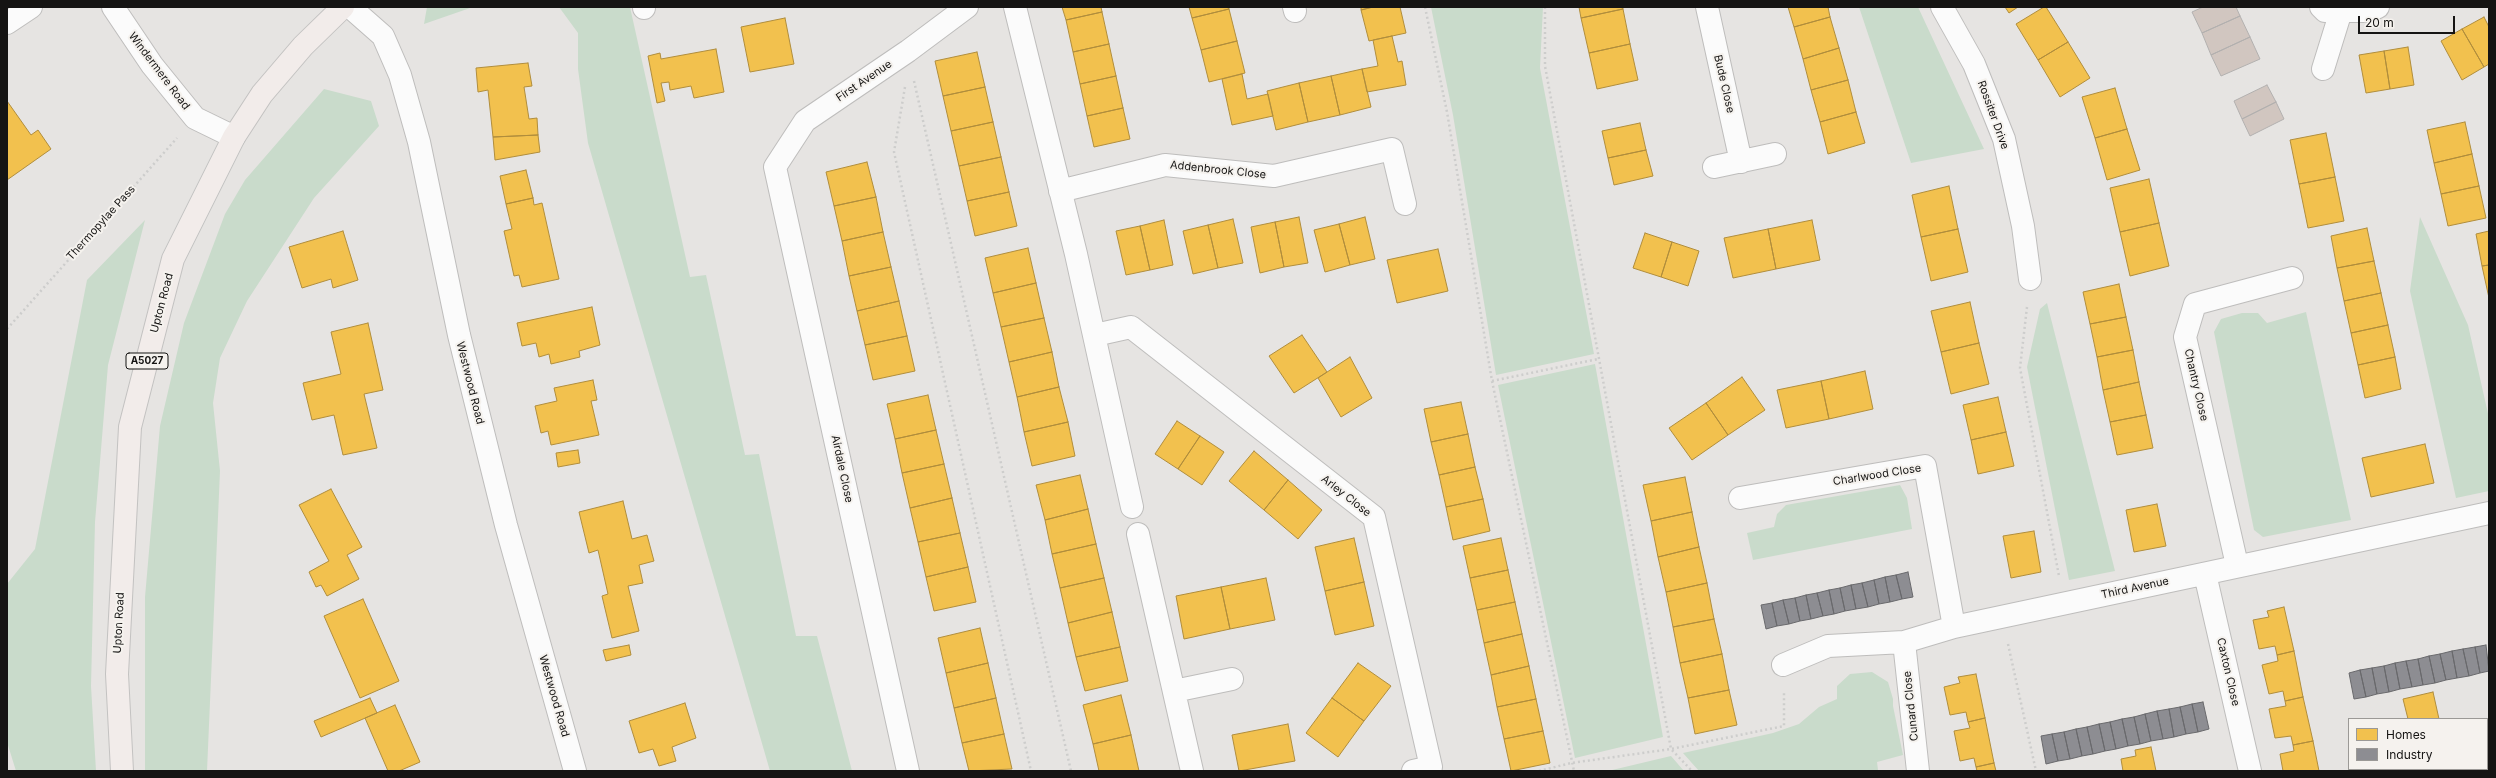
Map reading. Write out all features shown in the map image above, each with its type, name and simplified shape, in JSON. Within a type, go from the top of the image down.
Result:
[{"type":"main road","name":"Upton Road","points":[[122,771],[117,674],[130,427],[173,259],[234,138],[262,94],[303,46],[343,7]]},
{"type":"street","points":[[7,23],[31,7]]},
{"type":"street","name":"Windermere Road","points":[[113,7],[152,65],[195,118],[234,138]]},
{"type":"street","name":"Westwood Road","points":[[350,7],[383,36],[400,74],[419,142],[458,335],[506,525],[575,771]]},
{"type":"street","name":"First Avenue","points":[[775,167],[805,121],[908,51],[967,7]]},
{"type":"street","points":[[1015,7],[1095,335],[1132,507]]},
{"type":"street","name":"Bude Close","points":[[1707,7],[1741,162]]},
{"type":"street","name":"Rossiter Drive","points":[[1942,7],[1974,64],[2004,139],[2022,226],[2030,279]]},
{"type":"street","points":[[2323,69],[2331,9],[2368,11],[2378,7]]},
{"type":"street","name":"Addenbrook Close","points":[[1060,191],[1165,165],[1274,176],[1392,149],[1405,204]]},
{"type":"street","points":[[1714,167],[1775,154]]},
{"type":"street","name":"Airdale Close","points":[[775,167],[908,771]]},
{"type":"street","name":"Chantry Close","points":[[2237,565],[2185,337],[2195,304],[2292,278]]},
{"type":"street","name":"Arley Close","points":[[1095,335],[1131,327],[1374,517],[1431,767],[1413,771]]},
{"type":"street","name":"Charlwood Close","points":[[1740,498],[1925,466],[1954,627]]},
{"type":"street","name":"Third Avenue","points":[[1783,665],[1828,646],[1904,642],[1954,627],[2001,616],[2489,513]]},
{"type":"street","points":[[1138,534],[1192,771]]},
{"type":"street","name":"Caxton Close","points":[[2205,574],[2250,771]]},
{"type":"street","name":"Cunard Close","points":[[1904,642],[1918,771]]},
{"type":"street","points":[[1174,691],[1232,679]]},
{"type":"path","points":[[1425,7],[1447,112],[1492,381],[1571,763],[1574,771]]},
{"type":"path","points":[[1545,7],[1545,66],[1671,749],[1692,771]]},
{"type":"path","points":[[908,51],[905,98],[894,152],[1031,771]]},
{"type":"path","points":[[908,51],[1071,771]]},
{"type":"path","name":"Thermopylae Pass","points":[[7,328],[195,118]]},
{"type":"path","points":[[2030,279],[2020,368],[2064,603]]},
{"type":"path","points":[[1492,381],[1598,359]]},
{"type":"path","points":[[2001,616],[2036,771]]},
{"type":"path","points":[[1539,771],[1571,763],[1671,749],[1784,726],[1783,665]]},
{"type":"green space","points":[[427,7],[473,7],[424,24]]},
{"type":"green space","points":[[559,7],[630,7],[690,277],[706,275],[745,455],[759,454],[796,636],[817,636],[852,771],[770,771],[588,143],[578,69],[578,33]]},
{"type":"green space","points":[[1431,7],[1543,7],[1540,68],[1594,354],[1496,375],[1453,115]]},
{"type":"green space","points":[[1859,7],[1918,7],[1984,149],[1911,163]]},
{"type":"green space","points":[[324,89],[371,101],[379,126],[314,198],[247,301],[220,358],[213,403],[220,471],[207,771],[145,771],[145,597],[160,426],[184,323],[225,214],[245,180]]},
{"type":"green space","points":[[2420,217],[2468,325],[2489,418],[2489,491],[2456,498],[2410,291]]},
{"type":"green space","points":[[145,220],[108,365],[95,522],[91,686],[96,771],[16,771],[7,742],[7,584],[35,549],[87,280]]},
{"type":"green space","points":[[2047,303],[2115,571],[2069,580],[2027,367],[2040,309]]},
{"type":"green space","points":[[2306,312],[2351,520],[2263,537],[2254,530],[2214,332],[2221,319],[2242,313],[2258,313],[2267,323]]},
{"type":"green space","points":[[1595,364],[1663,737],[1575,758],[1498,385]]},
{"type":"green space","points":[[1900,485],[1907,498],[1912,529],[1753,560],[1747,533],[1774,527],[1777,514],[1786,505]]},
{"type":"green space","points":[[1872,672],[1888,682],[1893,699],[1893,706],[1903,755],[1877,762],[1878,770],[1699,771],[1683,753],[1773,733],[1799,724],[1819,707],[1837,699],[1837,686],[1850,674]]},
{"type":"green space","points":[[1671,756],[1684,771],[1608,771]]},
{"type":"building: Homes","points":[[1062,7],[1101,7],[1102,12],[1066,20]]},
{"type":"building: Homes","points":[[1189,7],[1228,7],[1229,9],[1192,18]]},
{"type":"building: Homes","points":[[1361,7],[1373,7],[1361,10]]},
{"type":"building: Homes","points":[[1373,7],[1400,7],[1406,33],[1369,41],[1361,10]]},
{"type":"building: Homes","points":[[1579,7],[1622,7],[1623,9],[1581,18]]},
{"type":"building: Homes","points":[[1788,7],[1828,7],[1830,17],[1794,27]]},
{"type":"building: Homes","points":[[2005,7],[2018,7],[2009,13]]},
{"type":"building: Homes","points":[[2046,7],[2068,42],[2038,60],[2016,24]]},
{"type":"building: Homes","points":[[1229,9],[1237,41],[1201,50],[1192,18]]},
{"type":"building: Homes","points":[[1623,9],[1630,44],[1589,53],[1581,18]]},
{"type":"building: Homes","points":[[1102,12],[1109,44],[1073,52],[1066,20]]},
{"type":"building: Homes","points":[[1830,17],[1839,48],[1803,59],[1794,27]]},
{"type":"building: Homes","points":[[2484,17],[2489,27],[2489,64],[2484,67],[2462,29]]},
{"type":"building: Homes","points":[[785,18],[794,64],[750,72],[741,27]]},
{"type":"building: Homes","points":[[2462,29],[2484,67],[2462,80],[2441,41]]},
{"type":"building: Homes","points":[[1392,36],[1398,62],[1402,61],[1406,85],[1367,92],[1362,69],[1378,66],[1373,40]]},
{"type":"building: Homes","points":[[1237,41],[1245,73],[1209,82],[1201,50]]},
{"type":"building: Homes","points":[[2068,42],[2090,78],[2060,97],[2038,60]]},
{"type":"building: Homes","points":[[1109,44],[1116,76],[1080,84],[1073,52]]},
{"type":"building: Homes","points":[[1630,44],[1638,80],[1597,89],[1589,53]]},
{"type":"building: Homes","points":[[2408,47],[2414,85],[2390,89],[2384,51]]},
{"type":"building: Homes","points":[[1839,48],[1848,80],[1811,90],[1803,59]]},
{"type":"building: Homes","points":[[716,49],[724,92],[694,98],[691,86],[670,90],[669,82],[661,83],[665,101],[657,103],[648,56],[660,53],[661,59]]},
{"type":"building: Homes","points":[[2384,51],[2390,89],[2366,93],[2359,55]]},
{"type":"building: Homes","points":[[977,52],[985,87],[943,96],[935,61]]},
{"type":"building: Homes","points":[[528,63],[532,86],[524,87],[529,119],[537,118],[538,135],[493,137],[488,90],[478,92],[476,68]]},
{"type":"building: Homes","points":[[1362,69],[1371,107],[1340,115],[1331,76]]},
{"type":"building: Homes","points":[[1242,74],[1247,99],[1268,94],[1273,116],[1232,125],[1222,79]]},
{"type":"building: Homes","points":[[1116,76],[1123,108],[1087,116],[1080,84]]},
{"type":"building: Homes","points":[[1331,76],[1340,115],[1308,122],[1299,83]]},
{"type":"building: Homes","points":[[1848,80],[1856,112],[1820,122],[1811,90]]},
{"type":"building: Homes","points":[[1299,83],[1308,122],[1276,130],[1267,91]]},
{"type":"building: Homes","points":[[985,87],[993,122],[951,131],[943,96]]},
{"type":"building: Homes","points":[[2115,88],[2127,129],[2095,138],[2082,97]]},
{"type":"building: Homes","points":[[7,101],[31,135],[38,130],[51,149],[7,180]]},
{"type":"building: Homes","points":[[1123,108],[1130,139],[1094,147],[1087,116]]},
{"type":"building: Homes","points":[[1856,112],[1865,143],[1828,154],[1820,122]]},
{"type":"building: Homes","points":[[993,122],[1001,157],[959,166],[951,131]]},
{"type":"building: Homes","points":[[2465,122],[2472,154],[2434,163],[2427,130]]},
{"type":"building: Homes","points":[[1640,123],[1646,150],[1608,158],[1602,131]]},
{"type":"building: Homes","points":[[2127,129],[2140,170],[2107,180],[2095,138]]},
{"type":"building: Homes","points":[[2326,133],[2335,177],[2299,184],[2290,140]]},
{"type":"building: Homes","points":[[538,135],[540,152],[495,160],[493,137]]},
{"type":"building: Homes","points":[[1646,150],[1653,176],[1614,185],[1608,158]]},
{"type":"building: Homes","points":[[2472,154],[2479,186],[2441,194],[2434,163]]},
{"type":"building: Homes","points":[[1001,157],[1009,192],[967,201],[959,166]]},
{"type":"building: Homes","points":[[867,162],[876,197],[834,206],[826,172]]},
{"type":"building: Homes","points":[[526,170],[533,198],[506,204],[500,176]]},
{"type":"building: Homes","points":[[2335,177],[2344,221],[2308,228],[2299,184]]},
{"type":"building: Homes","points":[[2149,179],[2159,223],[2120,232],[2110,188]]},
{"type":"building: Homes","points":[[1949,186],[1958,229],[1921,237],[1912,195]]},
{"type":"building: Homes","points":[[2479,186],[2486,218],[2448,226],[2441,194]]},
{"type":"building: Homes","points":[[1009,192],[1017,226],[975,236],[967,201]]},
{"type":"building: Homes","points":[[876,197],[883,232],[842,241],[834,206]]},
{"type":"building: Homes","points":[[533,198],[534,205],[542,203],[559,279],[522,287],[519,275],[514,276],[504,231],[512,229],[506,204]]},
{"type":"building: Homes","points":[[1299,217],[1308,263],[1284,267],[1275,222]]},
{"type":"building: Homes","points":[[1365,217],[1375,259],[1350,265],[1339,224]]},
{"type":"building: Homes","points":[[1233,219],[1243,263],[1218,268],[1208,225]]},
{"type":"building: Homes","points":[[1164,220],[1173,265],[1150,270],[1140,226]]},
{"type":"building: Homes","points":[[1812,220],[1820,260],[1776,269],[1768,229]]},
{"type":"building: Homes","points":[[1275,222],[1284,267],[1260,273],[1251,227]]},
{"type":"building: Homes","points":[[2159,223],[2169,266],[2130,276],[2120,232]]},
{"type":"building: Homes","points":[[1339,224],[1350,265],[1325,272],[1314,230]]},
{"type":"building: Homes","points":[[1208,225],[1218,268],[1193,274],[1183,231]]},
{"type":"building: Homes","points":[[1140,226],[1150,270],[1126,275],[1116,231]]},
{"type":"building: Homes","points":[[2367,228],[2374,261],[2337,268],[2331,236]]},
{"type":"building: Homes","points":[[1768,229],[1776,269],[1733,278],[1724,238]]},
{"type":"building: Homes","points":[[1958,229],[1968,272],[1931,281],[1921,237]]},
{"type":"building: Homes","points":[[343,231],[358,280],[333,288],[331,279],[302,288],[289,247]]},
{"type":"building: Homes","points":[[2489,231],[2489,265],[2482,266],[2476,234]]},
{"type":"building: Homes","points":[[883,232],[891,267],[849,276],[842,241]]},
{"type":"building: Homes","points":[[1645,233],[1672,242],[1661,277],[1633,268]]},
{"type":"building: Homes","points":[[1672,242],[1699,251],[1688,286],[1661,277]]},
{"type":"building: Homes","points":[[1028,248],[1036,283],[993,293],[985,258]]},
{"type":"building: Homes","points":[[1438,249],[1448,291],[1397,303],[1387,260]]},
{"type":"building: Homes","points":[[2374,261],[2381,293],[2344,301],[2337,268]]},
{"type":"building: Homes","points":[[2489,265],[2489,298],[2482,266]]},
{"type":"building: Homes","points":[[891,267],[899,301],[857,311],[849,276]]},
{"type":"building: Homes","points":[[1036,283],[1044,318],[1001,327],[993,293]]},
{"type":"building: Homes","points":[[2119,284],[2126,317],[2090,324],[2083,292]]},
{"type":"building: Homes","points":[[2381,293],[2388,325],[2351,333],[2344,301]]},
{"type":"building: Homes","points":[[899,301],[907,336],[865,345],[857,311]]},
{"type":"building: Homes","points":[[1970,302],[1979,343],[1941,352],[1931,311]]},
{"type":"building: Homes","points":[[592,307],[600,345],[579,351],[580,357],[551,364],[549,354],[539,357],[536,343],[522,346],[517,323]]},
{"type":"building: Homes","points":[[2126,317],[2133,350],[2097,357],[2090,324]]},
{"type":"building: Homes","points":[[1044,318],[1052,352],[1009,362],[1001,327]]},
{"type":"building: Homes","points":[[368,323],[383,390],[364,394],[377,448],[343,455],[334,415],[312,420],[303,383],[341,374],[331,332]]},
{"type":"building: Homes","points":[[2388,325],[2395,357],[2358,365],[2351,333]]},
{"type":"building: Homes","points":[[1302,335],[1327,372],[1294,393],[1269,356]]},
{"type":"building: Homes","points":[[907,336],[915,371],[873,380],[865,345]]},
{"type":"building: Homes","points":[[1979,343],[1989,384],[1951,394],[1941,352]]},
{"type":"building: Homes","points":[[2133,350],[2139,382],[2103,390],[2097,357]]},
{"type":"building: Homes","points":[[1052,352],[1059,387],[1017,397],[1009,362]]},
{"type":"building: Homes","points":[[1350,357],[1372,398],[1341,417],[1318,378]]},
{"type":"building: Homes","points":[[2395,357],[2401,389],[2365,398],[2358,365]]},
{"type":"building: Homes","points":[[1865,371],[1873,409],[1829,419],[1821,381]]},
{"type":"building: Homes","points":[[1742,377],[1765,410],[1728,435],[1706,403]]},
{"type":"building: Homes","points":[[593,380],[597,400],[591,401],[599,435],[551,445],[548,431],[541,433],[535,406],[557,401],[554,388]]},
{"type":"building: Homes","points":[[1821,381],[1829,419],[1786,428],[1777,390]]},
{"type":"building: Homes","points":[[2139,382],[2146,415],[2110,422],[2103,390]]},
{"type":"building: Homes","points":[[1059,387],[1068,422],[1024,432],[1017,397]]},
{"type":"building: Homes","points":[[928,395],[936,430],[895,439],[887,404]]},
{"type":"building: Homes","points":[[1998,397],[2006,432],[1971,440],[1963,405]]},
{"type":"building: Homes","points":[[1461,402],[1468,434],[1431,442],[1424,409]]},
{"type":"building: Homes","points":[[1706,403],[1728,435],[1692,460],[1669,428]]},
{"type":"building: Homes","points":[[2146,415],[2153,448],[2117,455],[2110,422]]},
{"type":"building: Homes","points":[[1177,421],[1200,436],[1178,469],[1155,454]]},
{"type":"building: Homes","points":[[1068,422],[1075,456],[1032,466],[1024,432]]},
{"type":"building: Homes","points":[[936,430],[944,464],[902,473],[895,439]]},
{"type":"building: Homes","points":[[2006,432],[2014,466],[1978,474],[1971,440]]},
{"type":"building: Homes","points":[[1468,434],[1475,467],[1439,475],[1431,442]]},
{"type":"building: Homes","points":[[1200,436],[1224,452],[1202,485],[1178,469]]},
{"type":"building: Homes","points":[[2425,444],[2434,483],[2371,497],[2362,458]]},
{"type":"building: Homes","points":[[578,450],[580,463],[558,467],[556,453]]},
{"type":"building: Homes","points":[[1254,451],[1288,480],[1264,510],[1229,481]]},
{"type":"building: Homes","points":[[944,464],[952,498],[910,508],[902,473]]},
{"type":"building: Homes","points":[[1475,467],[1483,499],[1446,507],[1439,475]]},
{"type":"building: Homes","points":[[1080,475],[1088,509],[1045,520],[1036,485]]},
{"type":"building: Homes","points":[[1685,477],[1692,512],[1651,521],[1643,485]]},
{"type":"building: Homes","points":[[1288,480],[1322,510],[1298,539],[1264,510]]},
{"type":"building: Homes","points":[[331,489],[362,547],[347,555],[359,579],[327,596],[321,585],[316,587],[309,572],[329,561],[299,505]]},
{"type":"building: Homes","points":[[952,498],[960,533],[918,542],[910,508]]},
{"type":"building: Homes","points":[[1483,499],[1490,531],[1453,540],[1446,507]]},
{"type":"building: Homes","points":[[623,501],[632,539],[647,535],[654,561],[639,565],[643,583],[628,586],[639,631],[612,638],[602,596],[608,594],[598,550],[589,553],[579,512]]},
{"type":"building: Homes","points":[[2157,504],[2166,546],[2134,552],[2126,510]]},
{"type":"building: Homes","points":[[1088,509],[1096,544],[1052,554],[1045,520]]},
{"type":"building: Homes","points":[[1692,512],[1699,547],[1658,557],[1651,521]]},
{"type":"building: Homes","points":[[2034,531],[2041,572],[2011,578],[2003,536]]},
{"type":"building: Homes","points":[[960,533],[968,567],[926,577],[918,542]]},
{"type":"building: Homes","points":[[1354,538],[1364,582],[1325,591],[1315,547]]},
{"type":"building: Homes","points":[[1501,538],[1508,570],[1470,578],[1463,546]]},
{"type":"building: Homes","points":[[1096,544],[1104,578],[1060,588],[1052,554]]},
{"type":"building: Homes","points":[[1699,547],[1707,583],[1666,592],[1658,557]]},
{"type":"building: Homes","points":[[968,567],[976,602],[934,611],[926,577]]},
{"type":"building: Homes","points":[[1508,570],[1515,602],[1477,610],[1470,578]]},
{"type":"building: Homes","points":[[1104,578],[1112,612],[1068,623],[1060,588]]},
{"type":"building: Homes","points":[[1266,578],[1275,620],[1230,629],[1221,587]]},
{"type":"building: Homes","points":[[1364,582],[1374,626],[1335,635],[1325,591]]},
{"type":"building: Homes","points":[[1707,583],[1714,619],[1673,627],[1666,592]]},
{"type":"building: Homes","points":[[1221,587],[1230,629],[1184,639],[1176,596]]},
{"type":"building: Homes","points":[[363,599],[399,681],[360,698],[324,616]]},
{"type":"building: Homes","points":[[1515,602],[1522,634],[1484,643],[1477,610]]},
{"type":"building: Homes","points":[[2284,607],[2294,651],[2277,655],[2275,646],[2259,649],[2253,620],[2269,617],[2267,611]]},
{"type":"building: Homes","points":[[1112,612],[1120,647],[1076,657],[1068,623]]},
{"type":"building: Homes","points":[[1714,619],[1722,654],[1680,663],[1673,627]]},
{"type":"building: Homes","points":[[980,628],[988,663],[946,673],[938,638]]},
{"type":"building: Homes","points":[[1522,634],[1529,666],[1491,675],[1484,643]]},
{"type":"building: Homes","points":[[629,645],[631,655],[606,661],[603,650]]},
{"type":"building: Homes","points":[[1120,647],[1128,681],[1085,691],[1076,657]]},
{"type":"building: Homes","points":[[2294,651],[2303,697],[2285,701],[2283,691],[2269,694],[2262,665],[2278,661],[2277,655]]},
{"type":"building: Homes","points":[[1722,654],[1729,690],[1688,698],[1680,663]]},
{"type":"building: Homes","points":[[988,663],[996,698],[954,708],[946,673]]},
{"type":"building: Homes","points":[[1358,663],[1391,686],[1364,721],[1332,698]]},
{"type":"building: Homes","points":[[1529,666],[1536,699],[1497,707],[1491,675]]},
{"type":"building: Homes","points":[[1976,674],[1985,718],[1968,722],[1966,712],[1950,715],[1944,687],[1960,683],[1958,677]]},
{"type":"building: Homes","points":[[1729,690],[1737,725],[1695,734],[1688,698]]},
{"type":"building: Homes","points":[[2433,692],[2439,718],[2408,718],[2403,699]]},
{"type":"building: Homes","points":[[1121,695],[1131,735],[1093,744],[1083,705]]},
{"type":"building: Homes","points":[[2303,697],[2313,741],[2293,745],[2291,736],[2275,738],[2269,709],[2286,706],[2285,701]]},
{"type":"building: Homes","points":[[370,698],[377,713],[321,737],[314,721]]},
{"type":"building: Homes","points":[[996,698],[1004,734],[962,743],[954,708]]},
{"type":"building: Homes","points":[[1332,698],[1364,721],[1338,757],[1306,733]]},
{"type":"building: Homes","points":[[1536,699],[1543,731],[1504,739],[1497,707]]},
{"type":"building: Homes","points":[[685,703],[696,738],[672,747],[676,761],[659,766],[653,749],[639,753],[629,721]]},
{"type":"building: Homes","points":[[395,705],[420,762],[399,771],[388,771],[365,718]]},
{"type":"building: Homes","points":[[1985,718],[1994,763],[1976,767],[1974,758],[1960,761],[1954,731],[1970,728],[1968,722]]},
{"type":"building: Homes","points":[[1288,724],[1295,761],[1239,771],[1232,735]]},
{"type":"building: Homes","points":[[1543,731],[1550,763],[1511,771],[1504,739]]},
{"type":"building: Homes","points":[[1004,734],[1012,769],[969,771],[962,743]]},
{"type":"building: Homes","points":[[1131,735],[1139,771],[1099,771],[1093,744]]},
{"type":"building: Homes","points":[[2313,741],[2319,771],[2283,771],[2280,754],[2294,751],[2293,745]]},
{"type":"building: Homes","points":[[2151,747],[2156,771],[2123,771],[2121,759],[2136,756],[2135,750]]},
{"type":"building: Homes","points":[[1994,763],[1996,771],[1977,771],[1976,767]]},
{"type":"building: Homes","points":[[2420,770],[2452,771],[2420,771]]},
{"type":"building: Industry","points":[[1908,572],[1913,597],[1902,599],[1896,575]]},
{"type":"building: Industry","points":[[1896,575],[1902,599],[1890,602],[1885,577]]},
{"type":"building: Industry","points":[[1885,577],[1890,602],[1879,604],[1874,580]]},
{"type":"building: Industry","points":[[1874,580],[1879,604],[1868,607],[1862,583]]},
{"type":"building: Industry","points":[[1862,583],[1868,607],[1856,609],[1851,585]]},
{"type":"building: Industry","points":[[1851,585],[1856,609],[1845,611],[1840,588]]},
{"type":"building: Industry","points":[[1840,588],[1845,611],[1834,614],[1829,590]]},
{"type":"building: Industry","points":[[1829,590],[1834,614],[1823,616],[1817,593]]},
{"type":"building: Industry","points":[[1817,593],[1823,616],[1811,619],[1806,595]]},
{"type":"building: Industry","points":[[1806,595],[1811,619],[1800,621],[1795,598]]},
{"type":"building: Industry","points":[[1795,598],[1800,621],[1789,624],[1783,600]]},
{"type":"building: Industry","points":[[1783,600],[1789,624],[1777,626],[1772,603]]},
{"type":"building: Industry","points":[[1772,603],[1777,626],[1766,629],[1761,605]]},
{"type":"building: Industry","points":[[2486,645],[2489,671],[2480,673],[2475,647]]},
{"type":"building: Industry","points":[[2475,647],[2480,673],[2469,676],[2463,649]]},
{"type":"building: Industry","points":[[2463,649],[2469,676],[2457,678],[2452,651]]},
{"type":"building: Industry","points":[[2452,651],[2457,678],[2446,680],[2440,654]]},
{"type":"building: Industry","points":[[2440,654],[2446,680],[2435,683],[2429,656]]},
{"type":"building: Industry","points":[[2429,656],[2435,683],[2423,685],[2418,659]]},
{"type":"building: Industry","points":[[2418,659],[2423,685],[2412,687],[2406,661]]},
{"type":"building: Industry","points":[[2406,661],[2412,687],[2400,689],[2395,663]]},
{"type":"building: Industry","points":[[2395,663],[2400,689],[2389,692],[2384,666]]},
{"type":"building: Industry","points":[[2384,666],[2389,692],[2377,694],[2372,668]]},
{"type":"building: Industry","points":[[2372,668],[2377,694],[2366,697],[2360,670]]},
{"type":"building: Industry","points":[[2360,670],[2366,697],[2354,699],[2349,673]]},
{"type":"building: Industry","points":[[2203,702],[2209,729],[2198,732],[2192,704]]},
{"type":"building: Industry","points":[[2192,704],[2198,732],[2186,734],[2180,707]]},
{"type":"building: Industry","points":[[2180,707],[2186,734],[2174,737],[2169,709]]},
{"type":"building: Industry","points":[[2169,709],[2174,737],[2163,739],[2157,711]]},
{"type":"building: Industry","points":[[2157,711],[2163,739],[2151,741],[2145,714]]},
{"type":"building: Industry","points":[[2145,714],[2151,741],[2140,744],[2134,717]]},
{"type":"building: Industry","points":[[2134,717],[2140,744],[2128,746],[2122,719]]},
{"type":"building: Industry","points":[[2122,719],[2128,746],[2116,749],[2110,722]]},
{"type":"building: Industry","points":[[2110,722],[2116,749],[2105,751],[2099,724]]},
{"type":"building: Industry","points":[[2099,724],[2105,751],[2093,754],[2087,727]]},
{"type":"building: Industry","points":[[2087,727],[2093,754],[2082,756],[2076,729]]},
{"type":"building: Industry","points":[[2076,729],[2082,756],[2070,759],[2064,732]]},
{"type":"building: Industry","points":[[2064,732],[2070,759],[2058,761],[2052,734]]},
{"type":"building: Industry","points":[[2052,734],[2058,761],[2046,764],[2041,736]]},
{"type":"building: Other","points":[[2203,7],[2236,7],[2240,16],[2202,33],[2192,12]]},
{"type":"building: Other","points":[[2240,16],[2250,37],[2211,55],[2202,33]]},
{"type":"building: Other","points":[[2250,37],[2260,59],[2221,76],[2211,55]]},
{"type":"building: Other","points":[[2267,85],[2276,102],[2242,119],[2234,101]]},
{"type":"building: Other","points":[[2276,102],[2284,119],[2250,136],[2242,119]]}]
